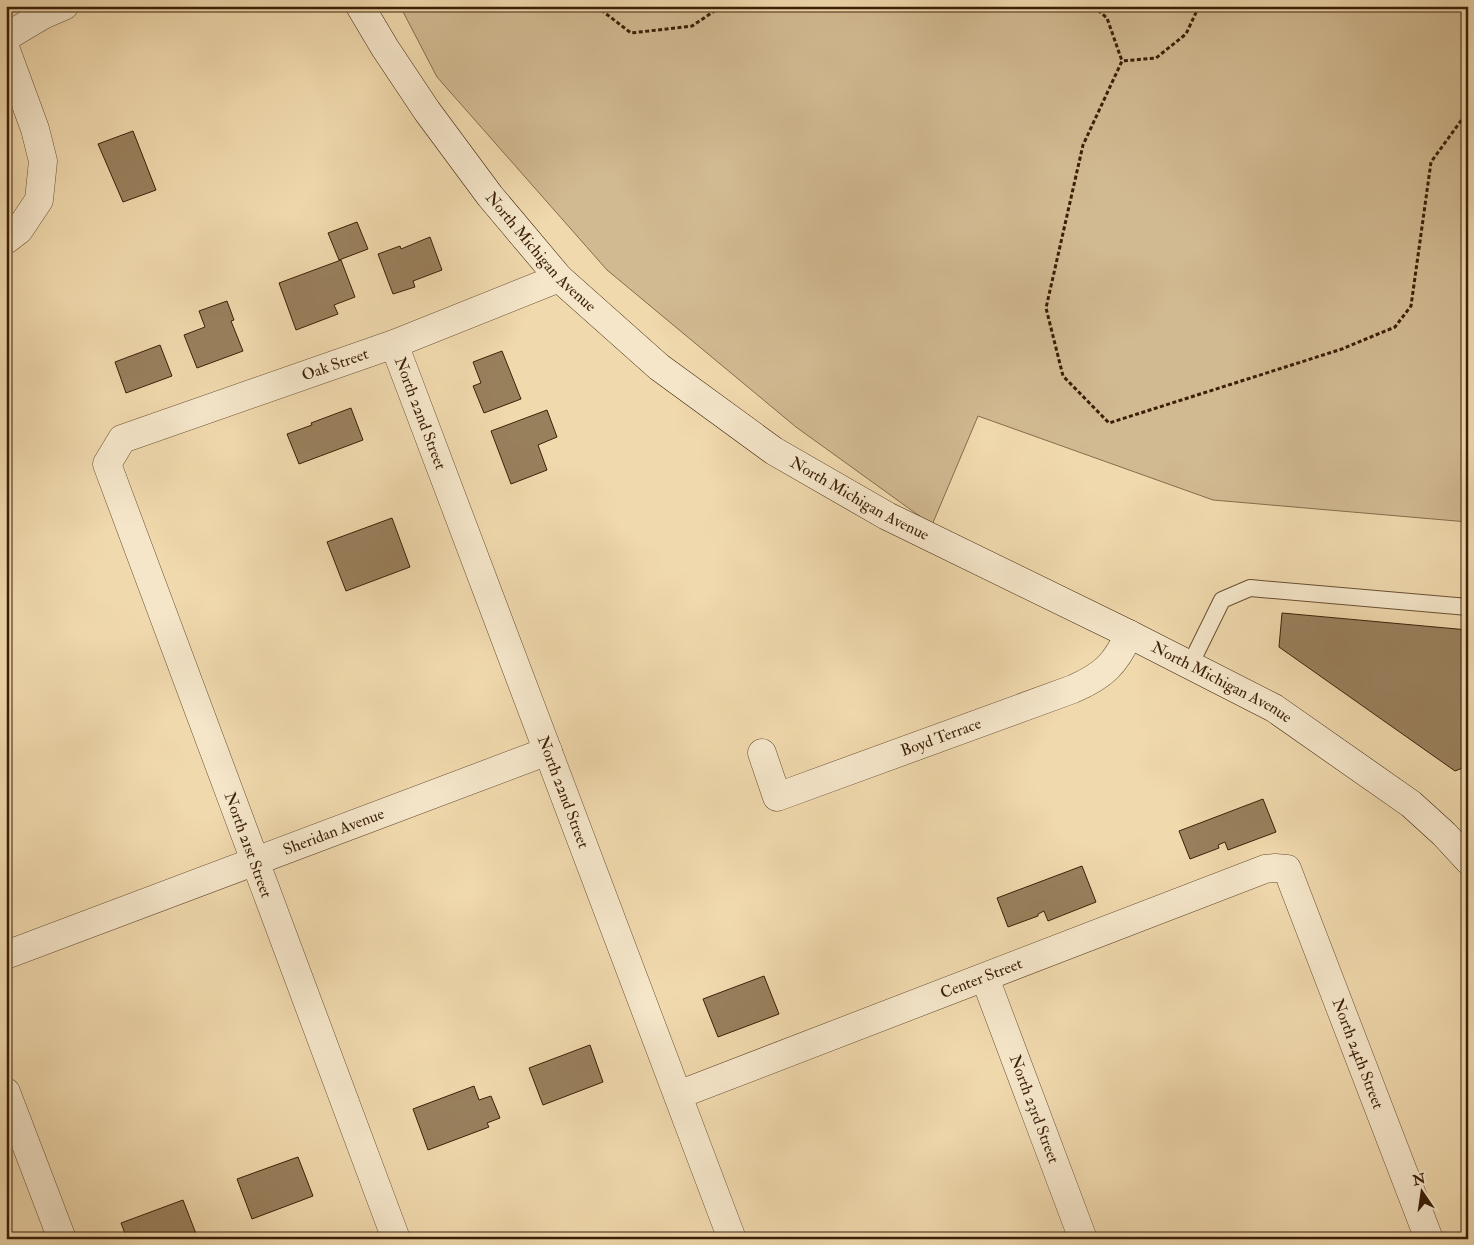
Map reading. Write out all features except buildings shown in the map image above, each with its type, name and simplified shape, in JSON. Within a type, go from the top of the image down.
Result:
[{"type":"street","points":[[6,37],[43,15],[64,6]]},
{"type":"street","name":"North Michigan Avenue","points":[[360,6],[385,48],[490,196],[560,278],[660,367],[774,451],[887,516],[1129,634],[1274,708],[1411,804],[1467,858]]},
{"type":"street","points":[[6,50],[35,129],[43,162],[39,200],[19,230],[6,240]]},
{"type":"street","name":"Oak Street","points":[[114,451],[122,439],[394,344],[560,278]]},
{"type":"street","name":"North 22nd Street","points":[[394,344],[732,1239]]},
{"type":"street","name":"North 21st Street","points":[[114,451],[106,464],[396,1239]]},
{"type":"street","name":"Boyd Terrace","points":[[762,753],[777,797],[1094,680],[1122,652],[1129,634]]},
{"type":"street","name":"Sheridan Avenue","points":[[6,955],[548,751]]},
{"type":"street","name":"Center Street","points":[[678,1095],[1265,869],[1287,869]]},
{"type":"street","name":"North 24th Street","points":[[1287,869],[1429,1239]]},
{"type":"street","name":"North 23rd Street","points":[[985,978],[1083,1239]]},
{"type":"street","points":[[6,1092],[62,1239]]},
{"type":"lane","points":[[1190,665],[1222,600],[1250,588],[1468,607]]},
{"type":"path","points":[[596,6],[631,33],[692,26],[722,6]]},
{"type":"path","points":[[1092,6],[1107,18],[1122,61],[1082,145],[1046,308],[1063,376],[1109,423],[1342,349],[1395,327],[1410,306],[1431,162],[1468,111]]},
{"type":"path","points":[[1122,61],[1156,58],[1186,34],[1199,6]]},
{"type":"shaded area","points":[[400,6],[1468,6],[1468,522],[1213,500],[978,416],[932,525],[796,427],[607,270],[437,77]]}]
